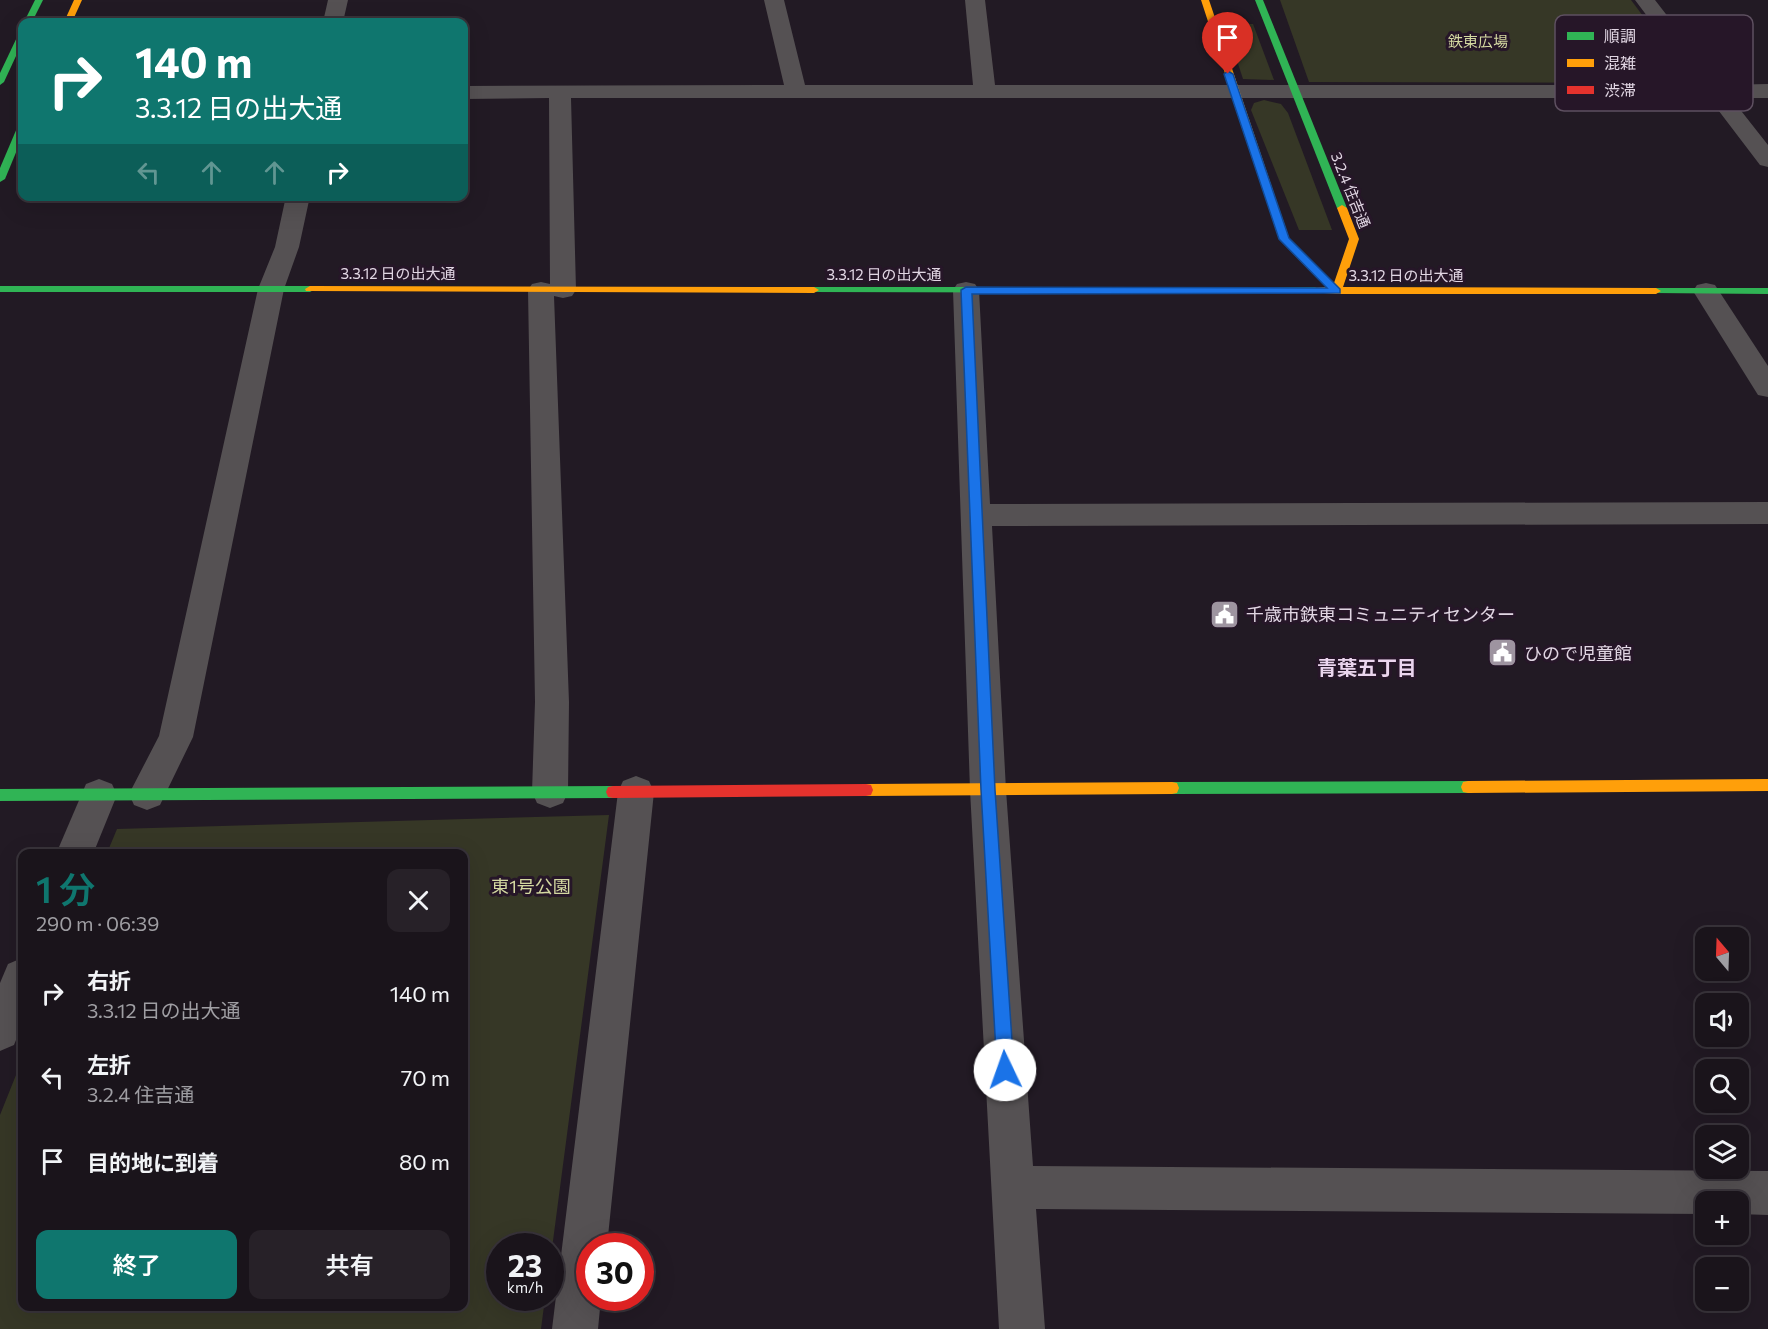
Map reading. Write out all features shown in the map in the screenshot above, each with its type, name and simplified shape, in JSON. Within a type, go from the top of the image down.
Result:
[{"type":"street","points":[[30,18],[39,0]]},
{"type":"street","points":[[70,18],[78,0]]},
{"type":"street","points":[[334,18],[338,0]]},
{"type":"street","points":[[774,0],[796,92]]},
{"type":"street","points":[[975,0],[986,92]]},
{"type":"street","points":[[1204,0],[1284,239],[1336,291]]},
{"type":"street","name":"3.2.4 住吉通","points":[[1259,0],[1293,91],[1354,238],[1336,291]]},
{"type":"street","points":[[1645,0],[1656,15]]},
{"type":"street","points":[[0,82],[18,43]]},
{"type":"street","points":[[468,92],[1555,91]]},
{"type":"street","points":[[550,792],[552,290],[560,92]]},
{"type":"street","points":[[1730,111],[1768,159]]},
{"type":"street","points":[[0,179],[18,137]]},
{"type":"street","points":[[147,794],[176,737],[272,290],[287,247],[297,201]]},
{"type":"street","name":"3.3.12 日の出大通","points":[[0,289],[1768,291]]},
{"type":"street","points":[[966,290],[988,790],[1022,1329]]},
{"type":"street","points":[[1706,291],[1768,388]]},
{"type":"street","points":[[976,514],[1768,513]]},
{"type":"street","points":[[0,795],[1768,785]]},
{"type":"street","points":[[575,1329],[636,792]]},
{"type":"street","points":[[76,849],[99,795]]},
{"type":"street","points":[[0,1031],[18,987]]},
{"type":"street","points":[[1013,1187],[1768,1193]]},
{"type":"green space","name":"鉄東広場","points":[[1280,0],[1631,0],[1642,15],[1555,15],[1555,83],[1309,82]]},
{"type":"green space","points":[[1225,24],[1253,24],[1274,80],[1243,79]]},
{"type":"green space","points":[[1264,100],[1281,104],[1288,113],[1332,230],[1299,230],[1251,110],[1254,103]]},
{"type":"green space","name":"東1号公園","points":[[609,815],[554,1233],[486,1233],[486,1311],[543,1311],[541,1329],[0,1329],[0,1115],[18,1070],[18,1311],[468,1311],[468,849],[109,849],[117,829]]},
{"type":"traffic: fast","points":[[30,18],[39,0]]},
{"type":"traffic: fast","points":[[1259,0],[1342,208]]},
{"type":"traffic: fast","points":[[0,82],[18,44]]},
{"type":"traffic: fast","points":[[0,179],[18,137]]},
{"type":"traffic: fast","points":[[0,289],[310,289]]},
{"type":"traffic: fast","points":[[814,290],[1315,290]]},
{"type":"traffic: fast","points":[[1656,291],[1768,291]]},
{"type":"traffic: fast","points":[[1172,788],[1468,787]]},
{"type":"traffic: fast","points":[[0,795],[613,792]]},
{"type":"traffic: slow","points":[[70,18],[78,0]]},
{"type":"traffic: slow","points":[[1205,0],[1284,239],[1336,291],[1354,239],[1342,208]]},
{"type":"traffic: slow","points":[[310,289],[814,290]]},
{"type":"traffic: slow","points":[[1315,290],[1656,291]]},
{"type":"traffic: slow","points":[[1468,787],[1768,785]]},
{"type":"traffic: slow","points":[[866,790],[1172,788]]},
{"type":"traffic: jam","points":[[613,792],[866,790]]},
{"type":"place","name":"千歳市鉄東コミュニティセンター","points":[[1225,614]]},
{"type":"place","name":"ひので児童館","points":[[1503,653]]},
{"type":"district","name":"青葉五丁目","points":[[1367,667]]},
{"type":"route","points":[[1005,1070],[988,790],[966,290],[1336,291],[1284,239],[1228,74]]}]
